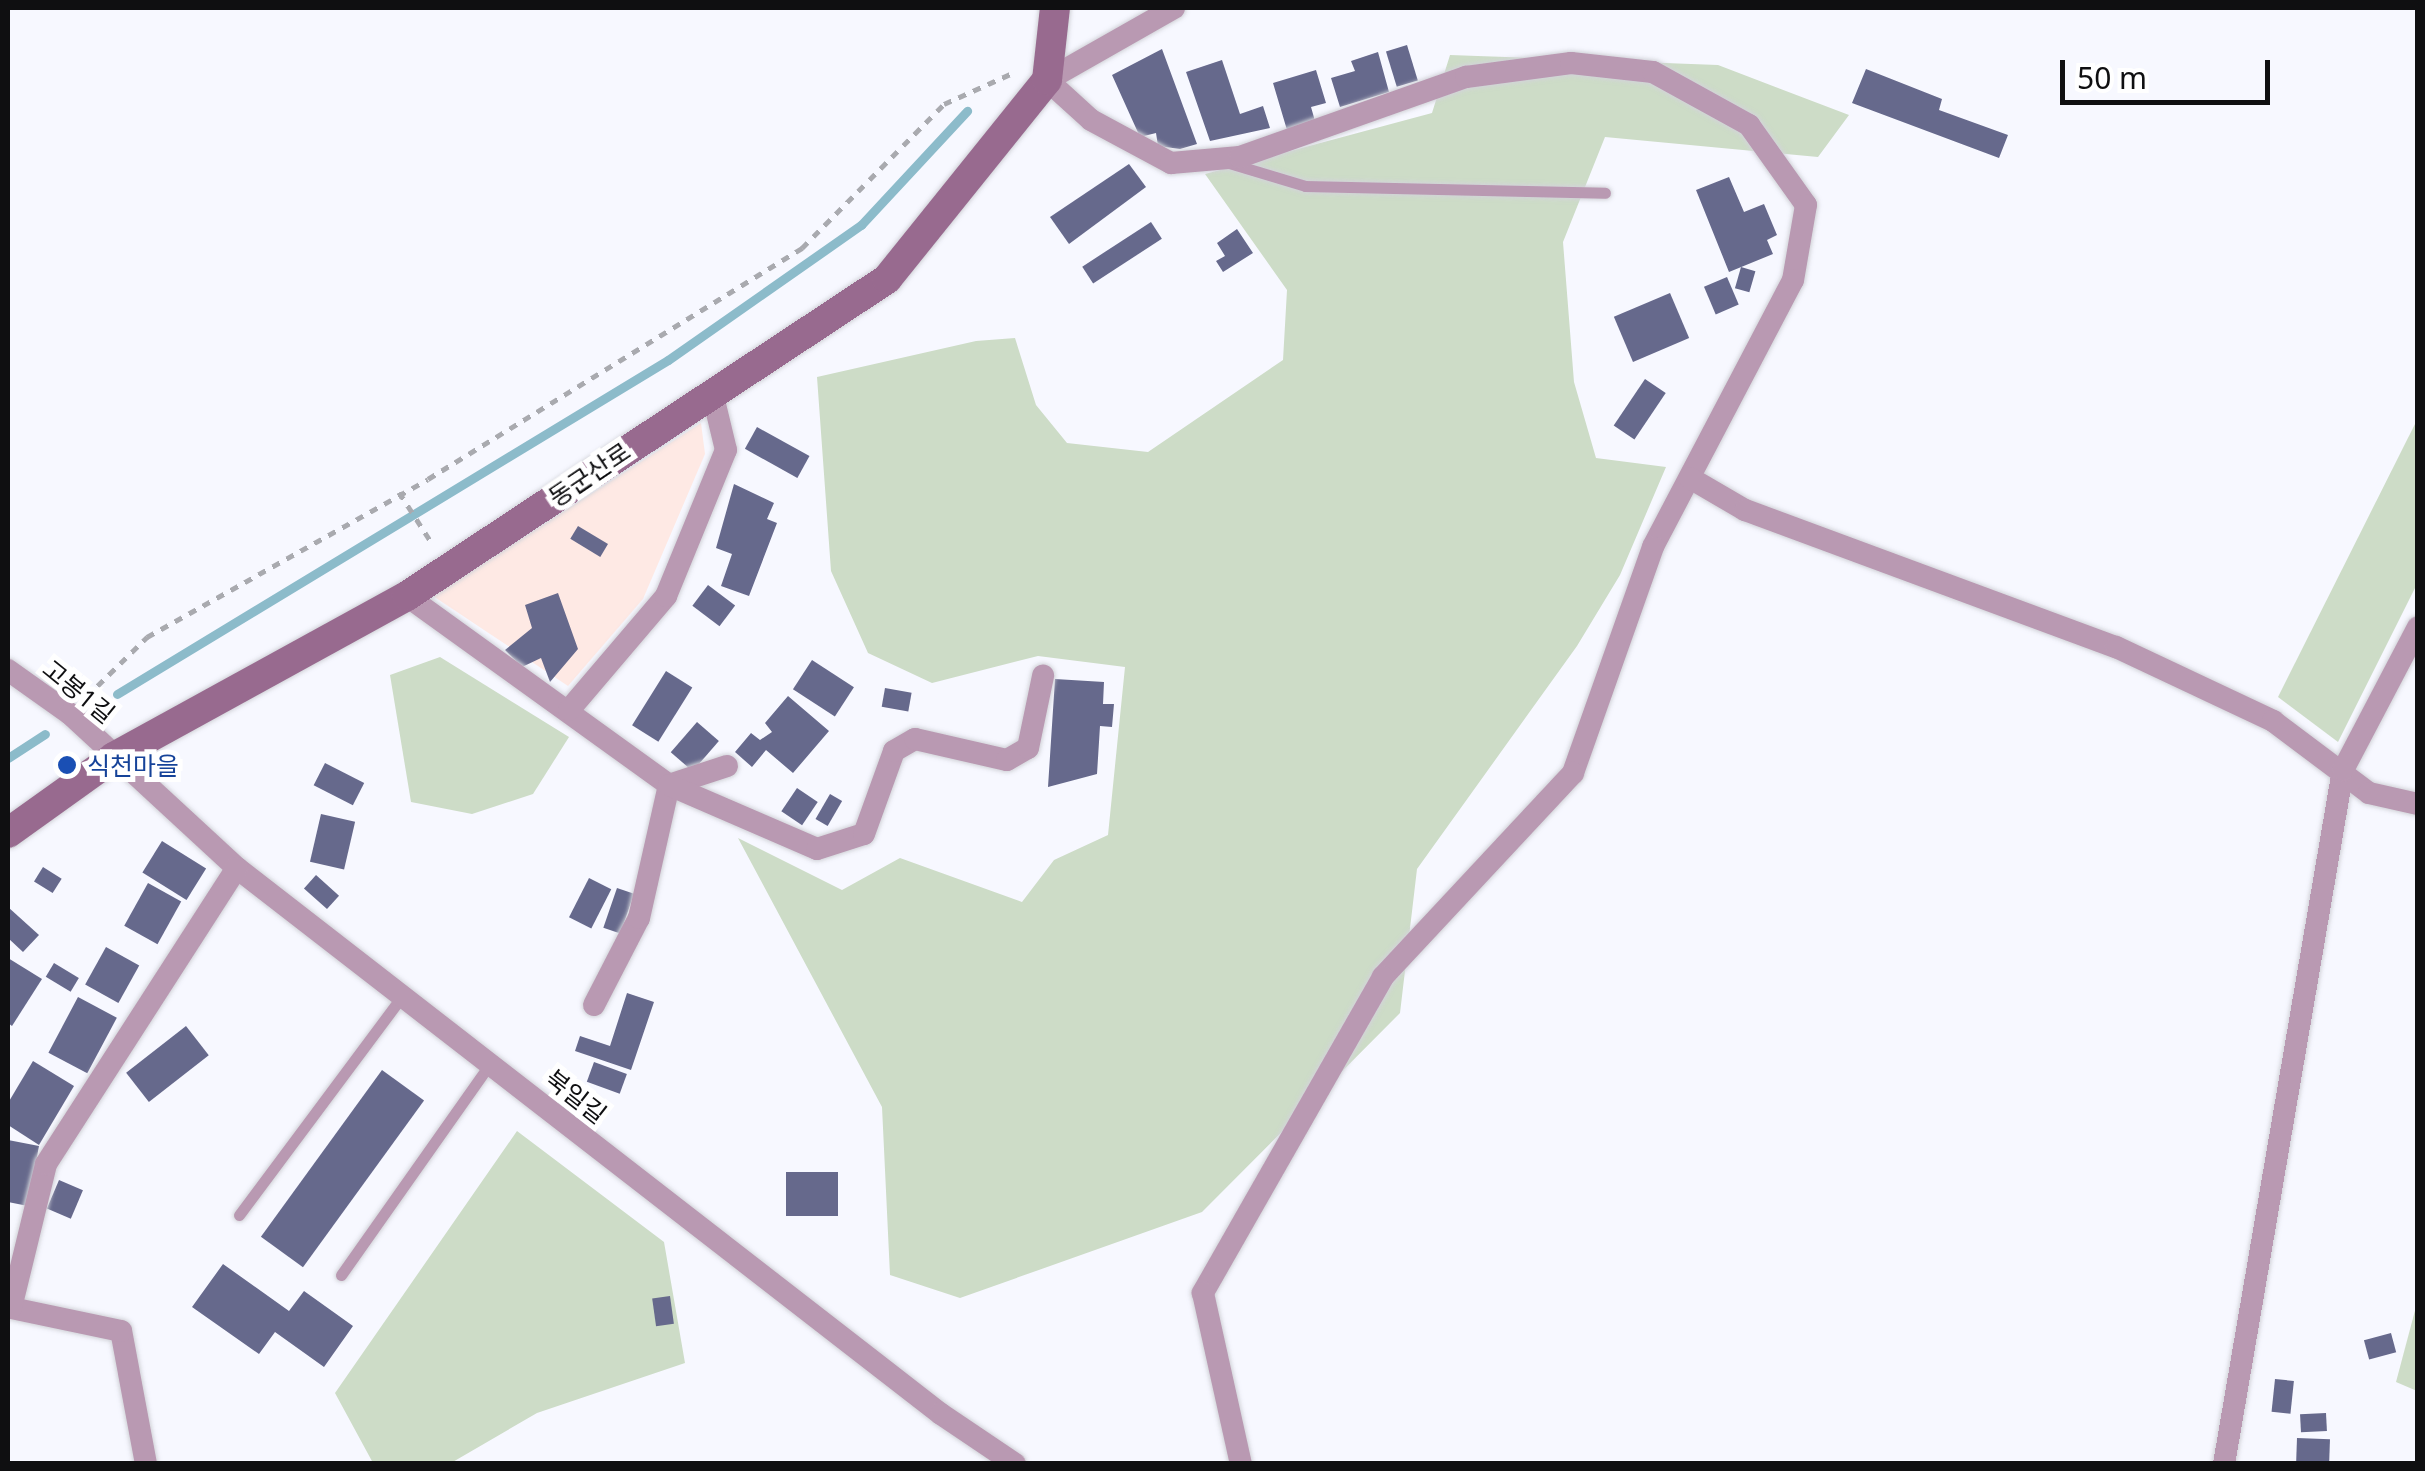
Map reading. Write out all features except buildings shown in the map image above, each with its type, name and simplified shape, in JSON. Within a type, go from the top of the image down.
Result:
[{"type":"street","points":[[1055,8],[1049,68],[1091,120],[1171,163],[1240,157],[1466,77],[1571,63],[1653,72],[1749,125],[1806,205],[1793,280],[1654,546],[1573,773],[1383,978],[1203,1293],[1241,1464]]},
{"type":"street","points":[[1049,68],[1174,8]]},
{"type":"street","name":"동군산로","points":[[8,833],[114,757],[407,596],[887,280],[1049,68]]},
{"type":"street","points":[[568,710],[666,596],[726,450],[712,392]]},
{"type":"street","points":[[1690,478],[1746,510],[2116,647],[2273,721],[2344,770],[2369,793],[2418,804]]},
{"type":"street","points":[[407,596],[669,786],[818,848],[864,834],[894,751],[915,739],[1007,760],[1028,748],[1043,676]]},
{"type":"street","points":[[2224,1464],[2344,770],[2418,627]]},
{"type":"street","name":"고봉1길","points":[[8,670],[70,714],[114,757]]},
{"type":"street","name":"북일길","points":[[114,757],[237,868],[941,1414],[1015,1464]]},
{"type":"street","points":[[669,786],[728,766]]},
{"type":"street","points":[[594,1004],[639,918],[669,786]]},
{"type":"street","points":[[146,1464],[121,1331],[11,1308],[46,1164],[237,868]]},
{"type":"lane","points":[[1215,159],[1305,186],[1604,193]]},
{"type":"lane","points":[[239,1215],[402,996]]},
{"type":"lane","points":[[340,1276],[490,1064]]},
{"type":"path","points":[[70,714],[146,636],[399,492],[802,248],[944,104],[1049,68]]},
{"type":"path","points":[[399,492],[418,522]]},
{"type":"shaded area","points":[[701,423],[705,454],[643,599],[568,686],[433,596]]},
{"type":"green space","points":[[1450,55],[1718,65],[1849,115],[1818,157],[1605,137],[1563,242],[1574,382],[1596,458],[1666,467],[1620,575],[1577,646],[1417,869],[1400,1013],[1202,1212],[960,1298],[890,1275],[882,1107],[738,838],[842,890],[900,858],[1022,902],[1054,860],[1108,835],[1125,667],[1038,656],[932,683],[868,653],[831,571],[817,377],[976,341],[1015,338],[1036,405],[1067,443],[1148,452],[1283,360],[1287,290],[1205,174],[1432,113]]},
{"type":"green space","points":[[2417,420],[2417,584],[2338,742],[2278,697]]},
{"type":"green space","points":[[440,657],[569,737],[533,794],[472,814],[411,802],[390,675]]},
{"type":"green space","points":[[517,1131],[664,1242],[685,1363],[537,1413],[451,1463],[373,1463],[335,1393]]},
{"type":"green space","points":[[2417,1303],[2417,1391],[2396,1382]]},
{"type":"waterway","points":[[117,694],[668,360],[861,225],[967,111]]},
{"type":"waterway","points":[[8,758],[45,734]]},
{"type":"place","name":"식천마을","points":[[67,765]]}]
